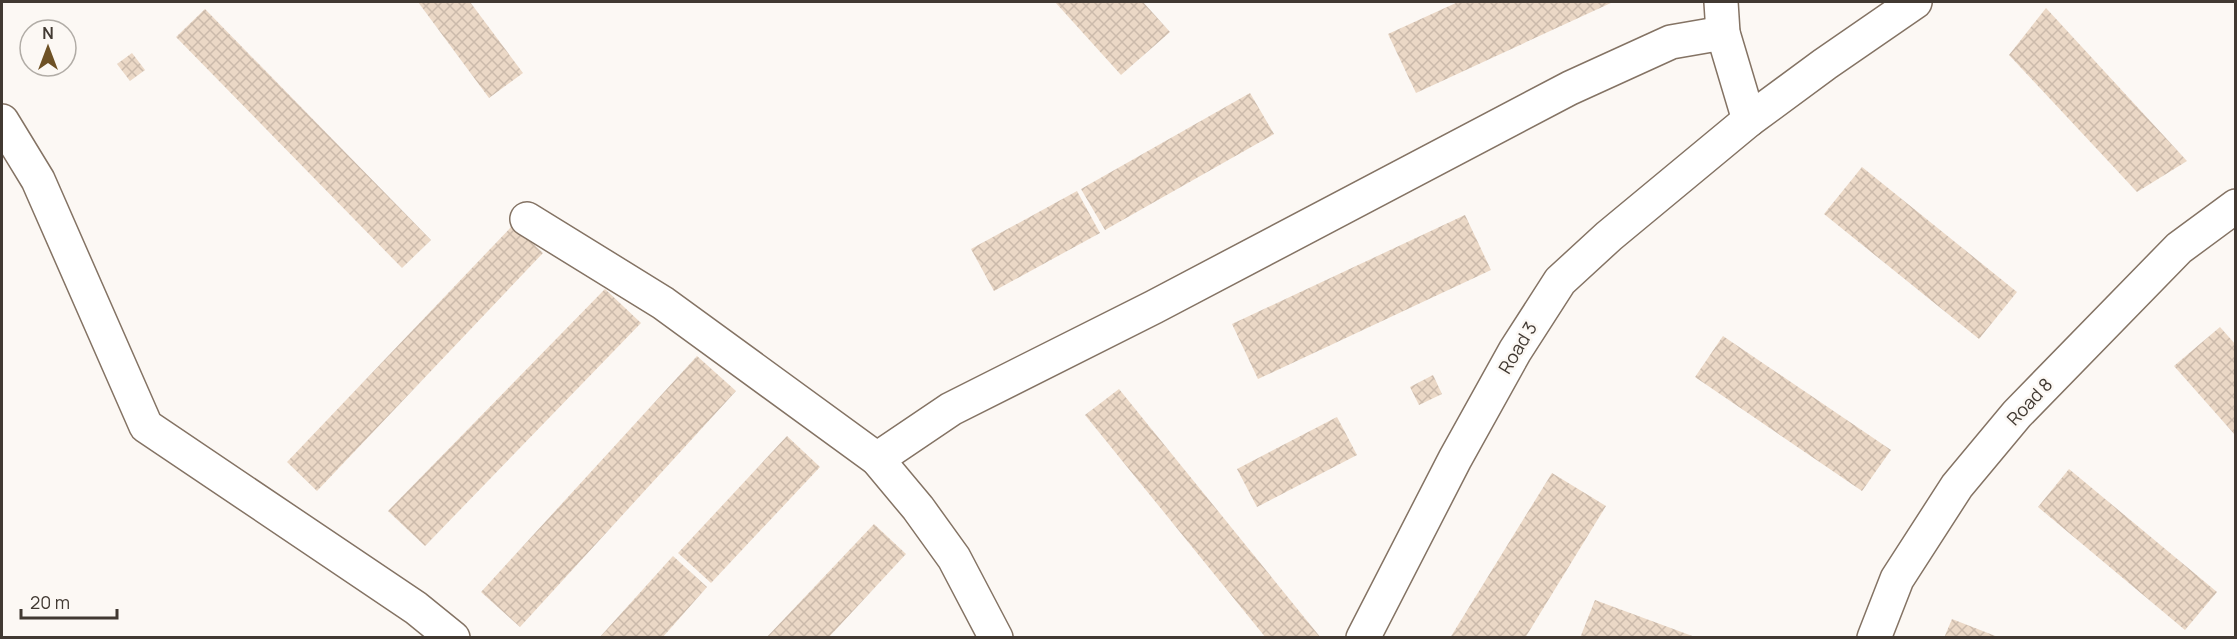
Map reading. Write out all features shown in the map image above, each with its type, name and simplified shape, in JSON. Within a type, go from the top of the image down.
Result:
[{"type":"street","name":"Road 3","points":[[1364,638],[1509,360],[1560,280],[1749,120],[1915,2]]},
{"type":"street","points":[[877,459],[951,409],[1154,307],[1570,88],[1722,17],[1749,120]]},
{"type":"street","points":[[2,122],[38,180],[146,426],[416,608],[453,638]]},
{"type":"street","points":[[2,158],[38,180]]},
{"type":"street","name":"Road 8","points":[[1874,638],[1897,579],[1957,486],[2002,432],[2179,248],[2235,206]]},
{"type":"street","points":[[526,219],[663,303],[877,459],[918,508],[954,558],[996,638]]},
{"type":"building","points":[[418,2],[470,2],[523,73],[489,98]]},
{"type":"building","points":[[1055,2],[1143,2],[1170,32],[1121,75]]},
{"type":"building","points":[[1458,2],[1613,2],[1416,93],[1388,34]]},
{"type":"building","points":[[2046,8],[2187,161],[2137,192],[2009,55]]},
{"type":"building","points":[[205,9],[431,240],[402,268],[176,37]]},
{"type":"building","points":[[132,53],[145,70],[130,81],[117,64]]},
{"type":"building","points":[[1250,93],[1274,134],[1105,230],[1081,189]]},
{"type":"building","points":[[1862,167],[2017,292],[1979,339],[1824,214]]},
{"type":"building","points":[[1077,191],[1100,233],[994,291],[971,249]]},
{"type":"building","points":[[1465,215],[1491,270],[1258,379],[1232,324]]},
{"type":"building","points":[[513,225],[543,253],[317,491],[287,462]]},
{"type":"building","points":[[605,289],[641,323],[425,546],[388,511]]},
{"type":"building","points":[[2220,327],[2236,345],[2236,436],[2174,366]]},
{"type":"building","points":[[1723,336],[1891,450],[1862,491],[1695,377]]},
{"type":"building","points":[[697,356],[736,391],[520,627],[481,592]]},
{"type":"building","points":[[1433,375],[1442,394],[1419,405],[1410,387]]},
{"type":"building","points":[[1119,389],[1321,638],[1266,638],[1085,415]]},
{"type":"building","points":[[1337,417],[1357,455],[1257,507],[1237,469]]},
{"type":"building","points":[[787,436],[820,467],[711,583],[678,553]]},
{"type":"building","points":[[2069,469],[2217,592],[2185,630],[2038,507]]},
{"type":"building","points":[[1552,473],[1606,506],[1525,638],[1450,638]]},
{"type":"building","points":[[874,524],[906,554],[828,638],[766,638]]},
{"type":"building","points":[[673,556],[707,587],[662,638],[599,638]]},
{"type":"building","points":[[1595,600],[1695,637],[1695,638],[1580,638]]},
{"type":"building","points":[[1952,619],[1998,637],[1944,638]]}]
